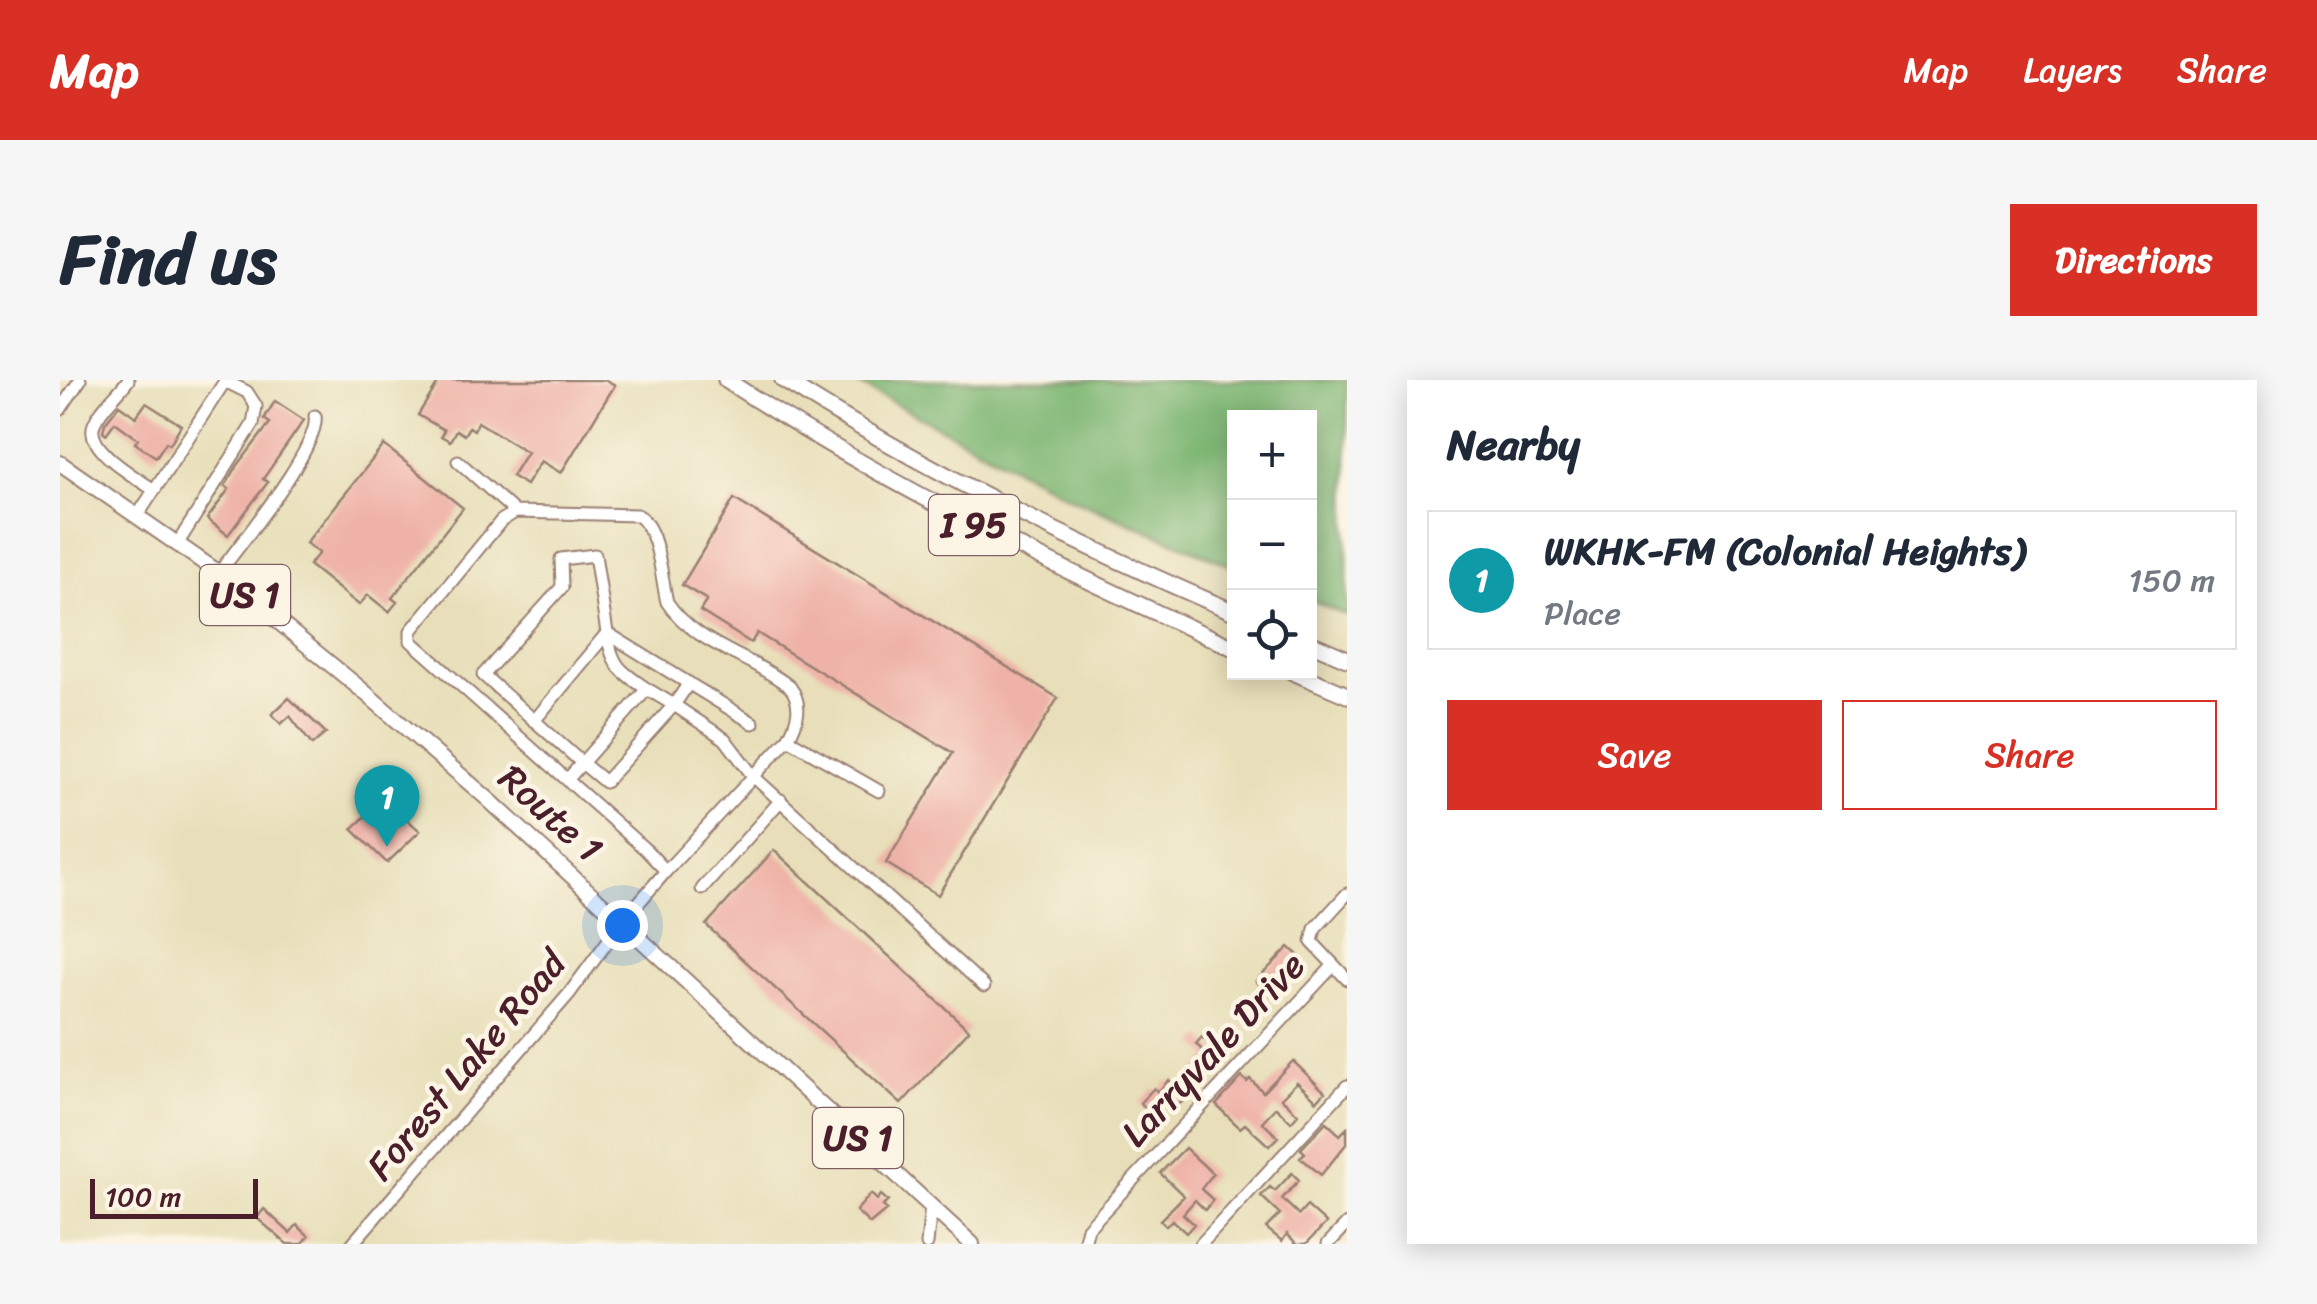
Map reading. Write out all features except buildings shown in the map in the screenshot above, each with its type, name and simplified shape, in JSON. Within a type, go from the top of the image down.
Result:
[{"type":"highway","name":"I 95","points":[[726,380],[923,499],[1227,645]]},
{"type":"highway","name":"I 95","points":[[783,380],[909,456],[1012,510],[1227,609]]},
{"type":"highway","points":[[1317,647],[1347,660]]},
{"type":"highway","points":[[1312,680],[1347,695]]},
{"type":"main road","name":"Route 1","points":[[62,469],[178,542],[362,690],[622,922],[972,1244]]},
{"type":"street","points":[[60,410],[80,380]]},
{"type":"street","points":[[128,380],[96,420],[93,439],[112,460],[154,490]]},
{"type":"street","points":[[138,516],[224,381],[246,392],[256,406],[253,424],[178,542]]},
{"type":"street","points":[[219,573],[307,450],[317,425],[316,416]]},
{"type":"street","points":[[458,461],[515,512]]},
{"type":"street","points":[[666,871],[414,644],[410,636],[501,521],[515,512],[644,518],[652,532],[666,602],[682,622],[783,682],[797,696],[798,715],[788,739],[879,791]]},
{"type":"street","points":[[689,684],[674,705],[605,782],[483,675],[562,587],[561,558],[595,556],[610,650],[618,670],[674,705],[725,739],[752,776],[984,986]]},
{"type":"street","points":[[607,633],[753,723]]},
{"type":"street","points":[[534,720],[607,633]]},
{"type":"street","points":[[567,780],[646,689]]},
{"type":"street","name":"Forest Lake Road","points":[[352,1244],[569,994],[666,871],[788,739]]},
{"type":"street","points":[[702,890],[781,800]]},
{"type":"street","name":"Larryvale Drive","points":[[1084,1244],[1088,1228],[1333,966],[1315,948],[1312,936],[1347,894]]},
{"type":"street","points":[[1333,966],[1347,979]]},
{"type":"street","points":[[1208,1242],[1347,1086]]},
{"type":"street","points":[[927,1244],[931,1206]]},
{"type":"street","points":[[1328,1244],[1345,1231]]},
{"type":"green space","points":[[851,380],[1347,380],[1347,616],[1317,603],[1317,410],[1227,410],[1227,564],[1070,497]]},
{"type":"place","name":"WKHK-FM (Colonial Heights)","points":[[387,847]]}]
